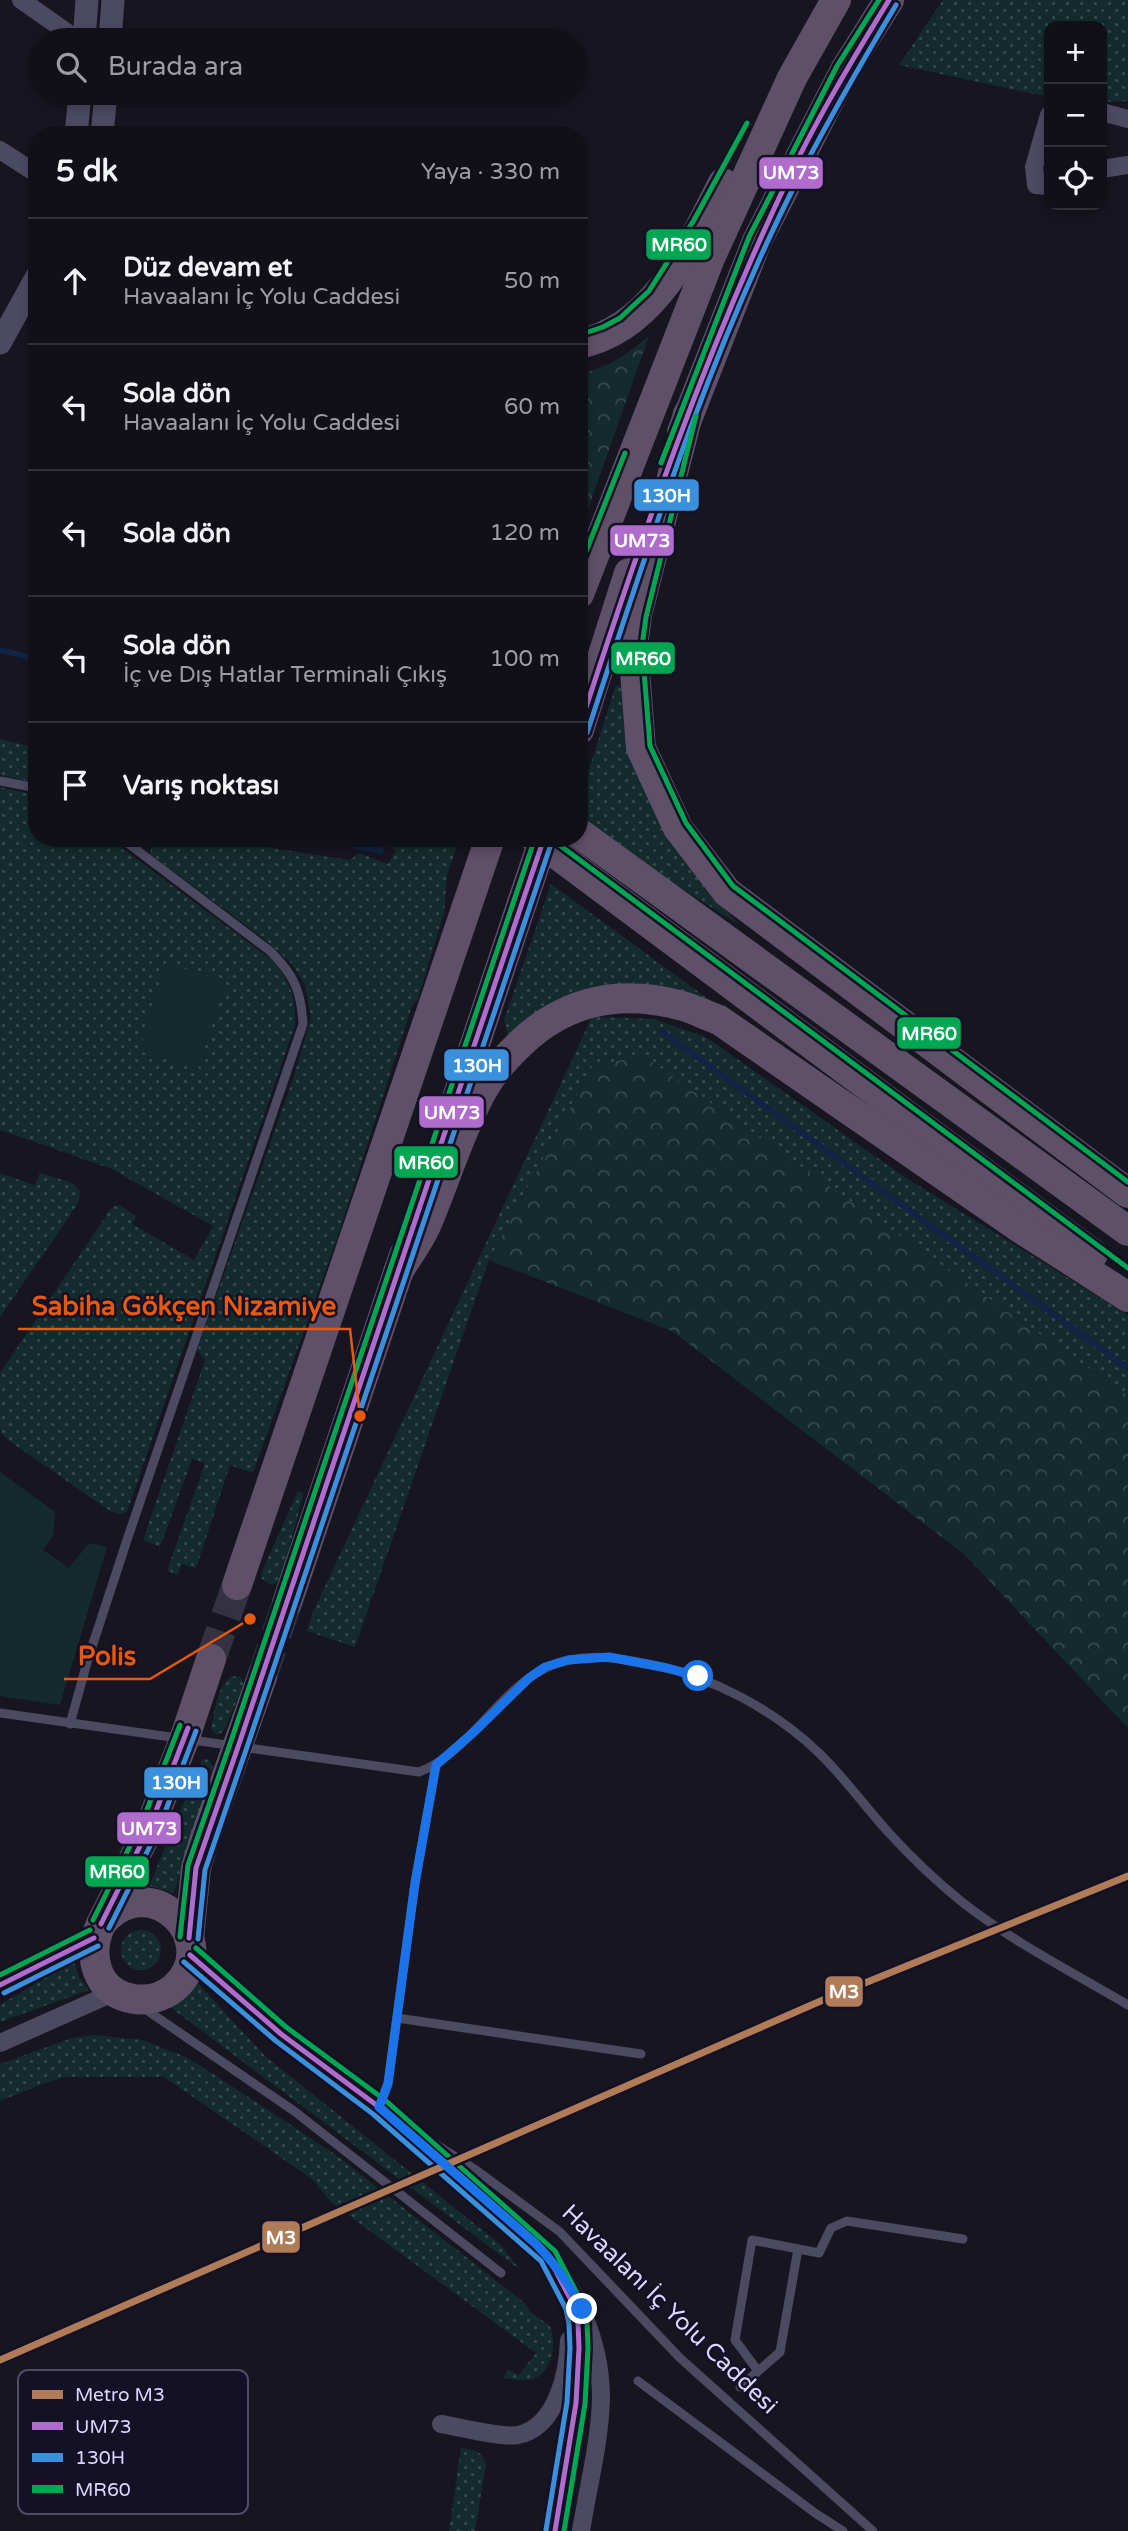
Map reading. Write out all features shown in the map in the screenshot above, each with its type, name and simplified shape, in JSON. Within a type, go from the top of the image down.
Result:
[{"type":"highway","points":[[588,571],[691,302],[792,78],[836,0]]},
{"type":"highway","points":[[588,702],[632,564],[752,254],[787,179],[845,69],[890,0]]},
{"type":"highway","points":[[588,341],[625,325],[656,297],[702,224],[755,127],[792,78]]},
{"type":"highway","points":[[688,414],[638,615],[633,646],[641,748],[678,828],[727,892],[1128,1194]]},
{"type":"highway","points":[[588,840],[1128,1231]]},
{"type":"highway","points":[[237,1585],[487,847]]},
{"type":"highway","points":[[287,1603],[541,847]]},
{"type":"highway","points":[[547,847],[1128,1279]]},
{"type":"highway","points":[[398,1272],[427,1223],[456,1146],[482,1091],[512,1052],[531,1034],[566,1010],[615,998],[645,999],[679,1005],[719,1020],[1017,1226],[1128,1297]]},
{"type":"highway","points":[[211,1659],[184,1740],[151,1824],[97,1931],[93,1953],[96,1968],[103,1982],[122,1995],[152,1999],[172,1990],[186,1972],[196,1868],[262,1677]]},
{"type":"highway","points":[[97,1931],[122,1906],[150,1902],[175,1914],[181,1921],[190,1947]]},
{"type":"street","points":[[21,0],[61,28]]},
{"type":"street","points":[[85,28],[87,0]]},
{"type":"street","points":[[111,28],[113,0]]},
{"type":"street","points":[[77,126],[79,105]]},
{"type":"street","points":[[103,126],[105,105]]},
{"type":"street","points":[[1107,113],[1128,119]]},
{"type":"street","points":[[1044,132],[1034,167],[1036,185],[1044,187]]},
{"type":"street","points":[[0,150],[28,168]]},
{"type":"street","points":[[1107,168],[1128,165]]},
{"type":"street","points":[[0,342],[7,316],[28,288]]},
{"type":"street","points":[[7,316],[28,313]]},
{"type":"street","points":[[0,1985],[97,1931]]},
{"type":"street","name":"Havaalanı İç Yolu Caddesi","points":[[190,1947],[281,2034],[379,2107]]},
{"type":"street","points":[[0,2043],[122,1995]]},
{"type":"street","points":[[379,2107],[548,2256],[582,2309],[591,2334],[600,2381],[599,2421],[581,2531]]},
{"type":"street","points":[[442,2424],[517,2435],[531,2429],[553,2406],[568,2357],[569,2321],[568,2308],[548,2256]]},
{"type":"street","points":[[548,2256],[574,2306],[579,2348],[576,2403],[555,2531]]},
{"type":"lane","points":[[0,781],[28,786]]},
{"type":"lane","points":[[71,1724],[71,1714],[127,1540],[303,1024],[302,1002],[288,969],[133,847]]},
{"type":"lane","points":[[0,1713],[419,1772],[436,1765],[529,1678],[545,1667],[568,1660],[609,1657],[656,1665],[698,1676],[758,1708],[818,1752],[897,1841],[931,1876],[962,1902],[1004,1932],[1128,2006]]},
{"type":"lane","points":[[379,2107],[388,2084],[415,1883],[436,1765]]},
{"type":"lane","points":[[122,1995],[294,2111],[501,2273]]},
{"type":"lane","points":[[397,2018],[640,2054]]},
{"type":"lane","name":"Havaalanı İç Yolu Caddesi","points":[[379,2107],[476,2170],[560,2232],[680,2358],[873,2531]]},
{"type":"lane","points":[[758,2371],[735,2340],[752,2239],[819,2253],[831,2228],[847,2221],[963,2239]]},
{"type":"lane","points":[[740,2387],[780,2351],[798,2249]]},
{"type":"lane","points":[[638,2381],[843,2531]]},
{"type":"green space","points":[[943,0],[1128,0],[1128,101],[1107,102],[1107,21],[1044,21],[1044,96],[899,65]]},
{"type":"green space","points":[[649,336],[588,509],[588,371],[617,360]]},
{"type":"green space","points":[[616,685],[627,687],[655,810],[683,859],[739,925],[588,828],[588,773]]},
{"type":"green space","points":[[0,739],[28,746],[28,781],[0,775]]},
{"type":"green space","points":[[0,787],[28,793],[28,847],[121,847],[273,961],[288,983],[295,1007],[295,1025],[127,1512],[119,1514],[110,1511],[8,1440],[0,1431],[0,1373],[112,1207],[119,1205],[136,1216],[132,1224],[194,1260],[213,1226],[112,1169],[0,1130]]},
{"type":"green space","points":[[152,847],[269,847],[350,860],[359,853],[388,864],[396,851],[390,847],[457,847],[447,875],[444,913],[417,1001],[412,1006],[337,1239],[253,1473],[230,1465],[196,1568],[182,1564],[178,1575],[167,1571],[205,1463],[192,1459],[160,1547],[143,1540],[205,1360],[197,1350],[294,1076],[311,1018],[305,985],[291,963],[263,938],[150,854]]},
{"type":"green space","points":[[551,884],[733,1017],[680,993],[634,983],[574,993],[509,1039],[504,1020]]},
{"type":"green space","points":[[166,963],[225,981],[198,1069],[139,1051]]},
{"type":"green space","points":[[592,1017],[653,1019],[706,1037],[903,1176],[1128,1315],[1128,1396],[642,1055],[592,1067],[489,1260],[355,1647],[307,1631],[313,1612]]},
{"type":"green space","points":[[642,1055],[1128,1396],[1128,1728],[964,1554],[672,1331],[489,1260],[592,1067]]},
{"type":"green space","points":[[0,1173],[35,1185],[40,1173],[73,1183],[80,1191],[79,1201],[69,1217],[0,1317]]},
{"type":"green space","points":[[0,1472],[55,1512],[53,1535],[43,1550],[69,1568],[89,1543],[107,1547],[60,1705],[0,1696]]},
{"type":"green space","points":[[298,1491],[303,1493],[303,1496],[282,1577],[272,1585],[262,1579],[261,1574]]},
{"type":"green space","points":[[231,1676],[241,1677],[244,1685],[223,1732],[217,1735],[211,1729],[215,1708],[222,1687]]},
{"type":"green space","points":[[202,1759],[210,1760],[213,1767],[174,1893],[149,1886]]},
{"type":"green space","points":[[141,1930],[149,1931],[155,1936],[160,1942],[160,1958],[155,1964],[149,1969],[141,1970],[133,1969],[127,1964],[122,1958],[121,1950],[122,1942],[127,1936],[133,1931]]},
{"type":"green space","points":[[74,1960],[79,1977],[89,1990],[0,2022],[0,2005]]},
{"type":"green space","points":[[196,1981],[265,2056],[501,2245],[519,2269],[170,2007]]},
{"type":"green space","points":[[95,2035],[142,2040],[186,2057],[336,2155],[526,2304],[529,2311],[550,2326],[553,2350],[545,2371],[528,2380],[503,2378],[508,2370],[519,2375],[536,2353],[332,2203],[312,2179],[164,2077],[66,2077],[0,2101],[0,2064],[72,2038]]},
{"type":"green space","points":[[461,2448],[479,2453],[486,2464],[475,2531],[449,2531]]},
{"type":"waterway","points":[[0,650],[28,657]]},
{"type":"waterway","points":[[362,847],[381,851]]},
{"type":"waterway","points":[[661,1031],[1128,1368]]},
{"type":"tunnel","points":[[211,1659],[237,1585]]},
{"type":"tunnel","points":[[262,1677],[287,1603]]},
{"type":"metro line","name":"M3","points":[[0,2360],[823,2000],[1128,1876]]},
{"type":"transit line","name":"MR60","points":[[661,463],[749,237],[837,66],[879,0]]},
{"type":"transit line","name":"UM73","points":[[588,702],[650,518],[729,311],[801,153],[837,86],[889,0]]},
{"type":"transit line","name":"130H","points":[[588,730],[683,449],[737,310],[800,175],[896,5]]},
{"type":"transit line","name":"MR60","points":[[588,332],[620,318],[649,291],[694,220],[747,123]]},
{"type":"transit line","name":"MR60","points":[[696,416],[646,617],[642,646],[650,746],[686,823],[733,886],[1128,1182]]},
{"type":"transit line","name":"MR60","points":[[588,546],[625,453]]},
{"type":"transit line","name":"MR60","points":[[180,1937],[188,1865],[532,847]]},
{"type":"transit line","name":"UM73","points":[[189,1938],[196,1868],[541,847]]},
{"type":"transit line","name":"130H","points":[[198,1939],[205,1870],[550,847]]},
{"type":"transit line","name":"MR60","points":[[562,847],[1128,1268]]},
{"type":"transit line","name":"MR60","points":[[93,1920],[143,1820],[180,1725]]},
{"type":"transit line","name":"UM73","points":[[101,1924],[151,1824],[188,1728]]},
{"type":"transit line","name":"130H","points":[[109,1928],[159,1828],[196,1731]]},
{"type":"transit line","name":"MR60","points":[[0,1975],[90,1930]]},
{"type":"transit line","name":"UM73","points":[[0,1985],[94,1938]]},
{"type":"transit line","name":"130H","points":[[4,1993],[98,1946]]},
{"type":"transit line","name":"MR60","points":[[196,1948],[286,2027],[385,2100],[555,2251],[582,2303],[587,2322],[588,2348],[585,2404],[564,2531]]},
{"type":"transit line","name":"UM73","points":[[190,1955],[281,2034],[379,2107],[548,2256],[574,2306],[579,2348],[576,2403],[555,2531]]},
{"type":"transit line","name":"130H","points":[[184,1962],[276,2041],[373,2114],[541,2261],[566,2309],[570,2348],[567,2402],[546,2530]]},
{"type":"place","name":"Sabiha Gökçen Nizamiye","points":[[360,1416]]},
{"type":"place","name":"Polis","points":[[250,1619]]},
{"type":"route","points":[[582,2309],[571,2288],[535,2243],[379,2107],[388,2084],[415,1883],[436,1765],[475,1731],[510,1694],[545,1667],[568,1660],[609,1657],[698,1676]]}]
